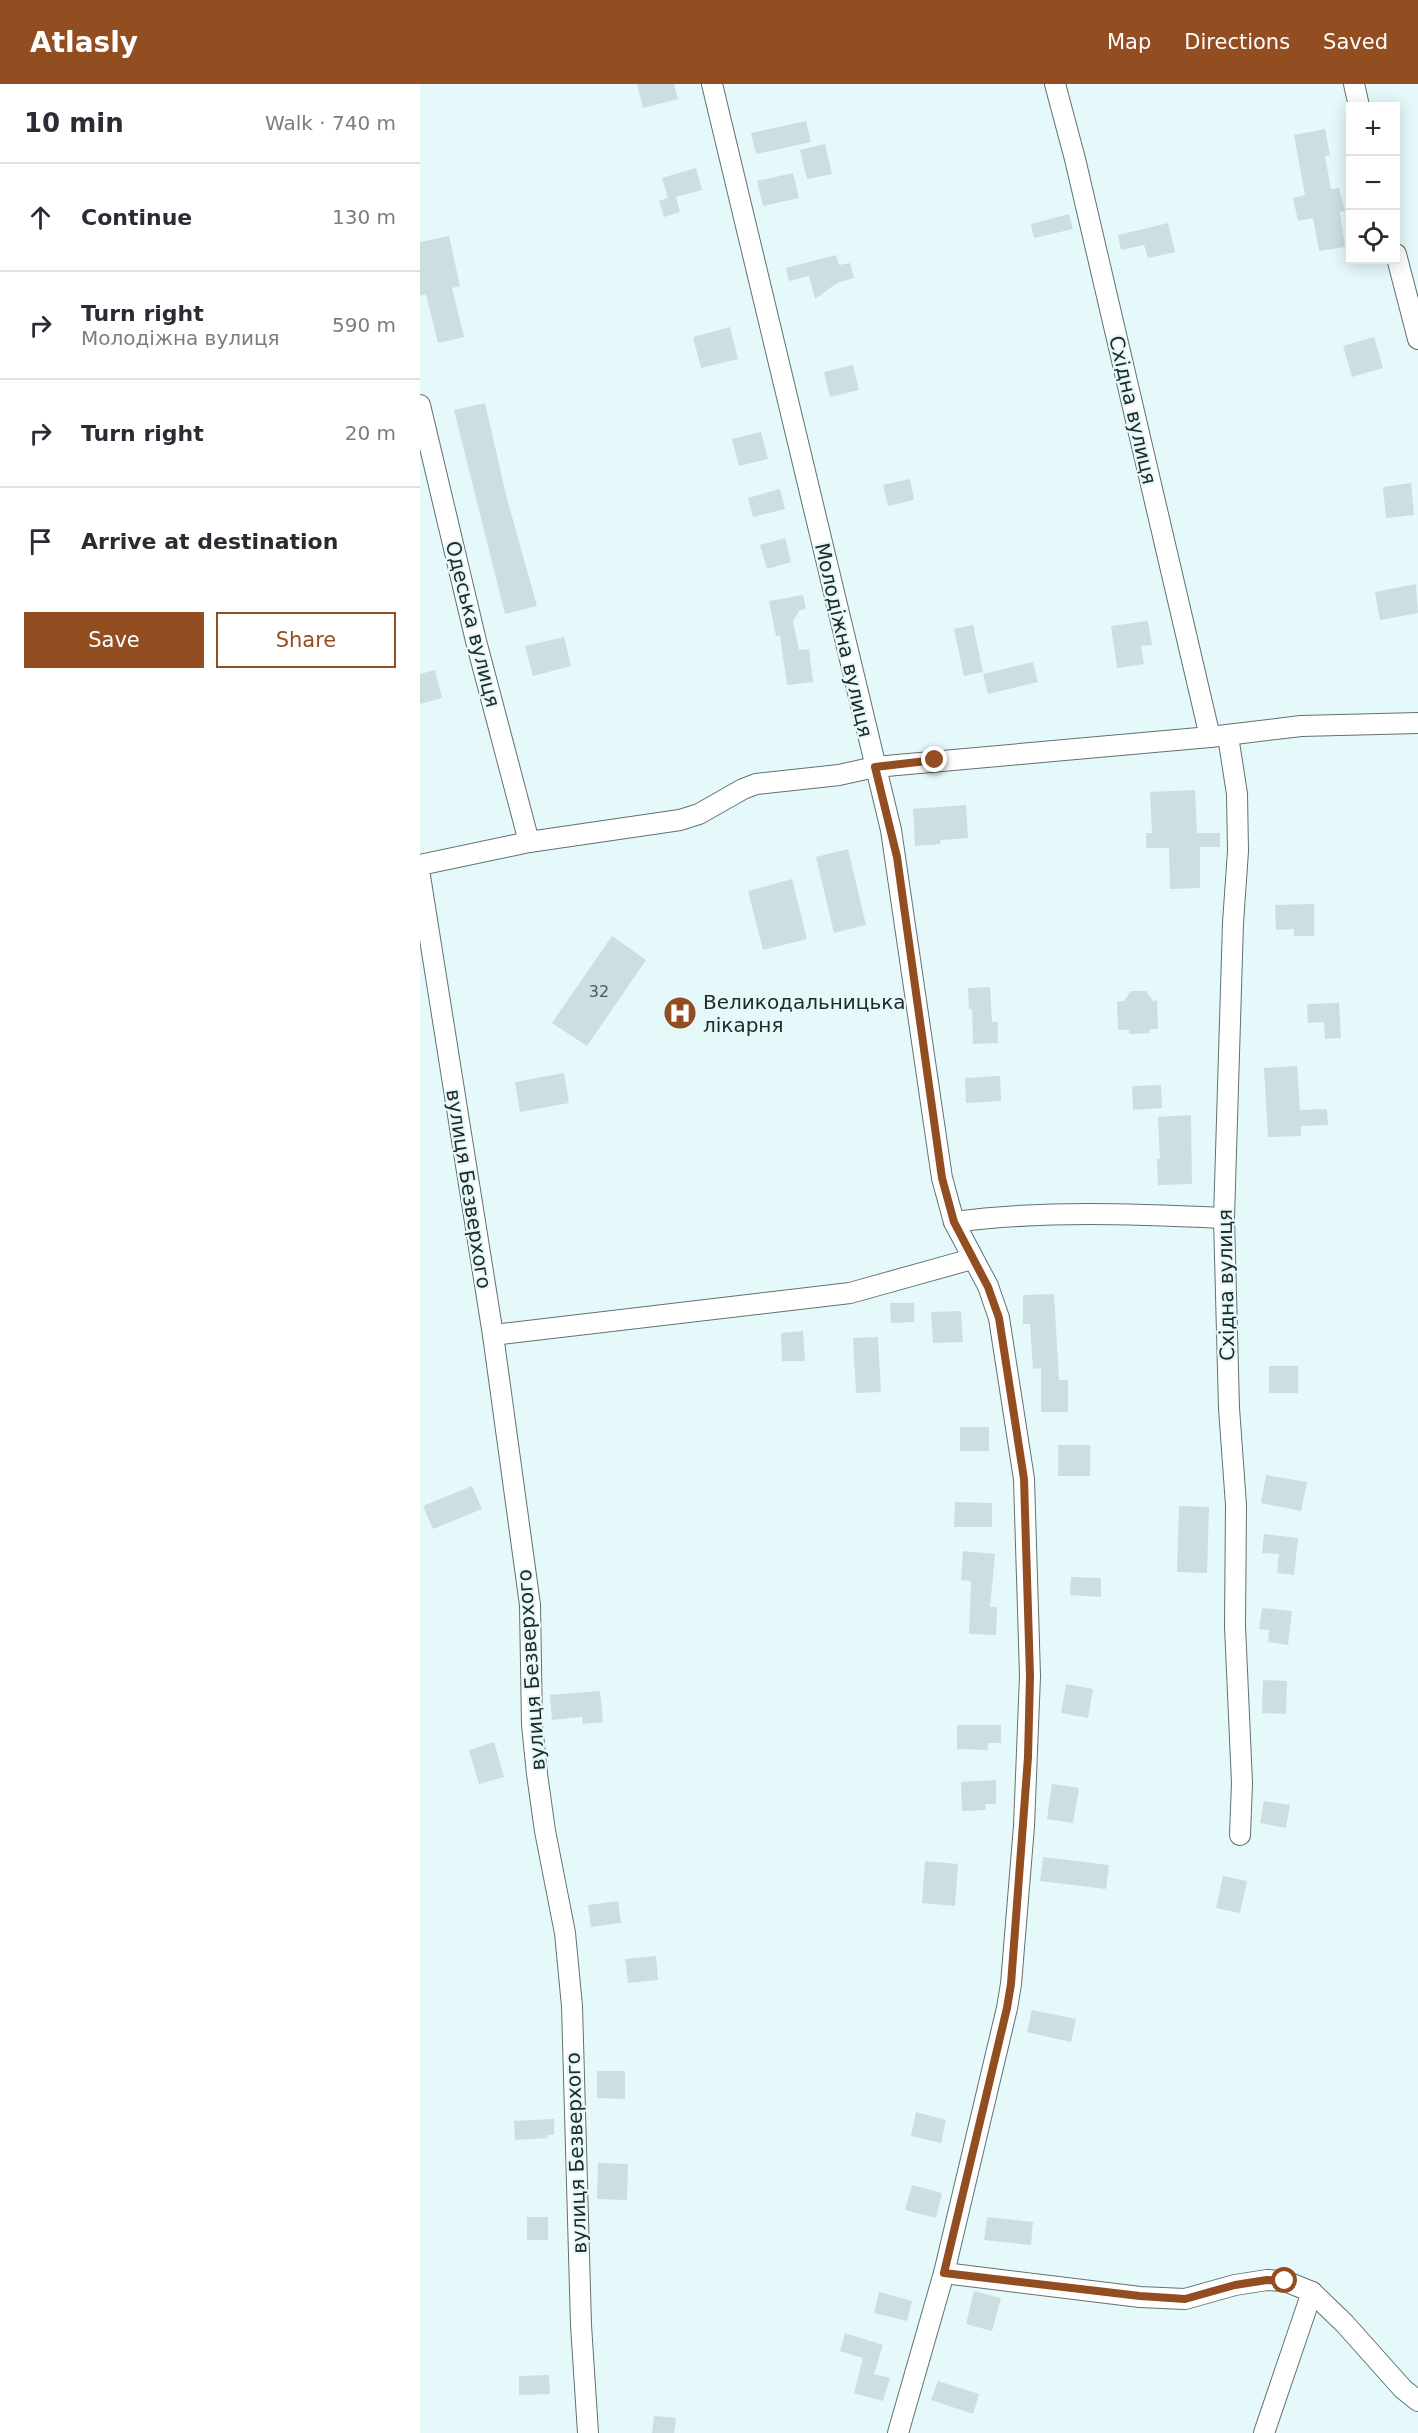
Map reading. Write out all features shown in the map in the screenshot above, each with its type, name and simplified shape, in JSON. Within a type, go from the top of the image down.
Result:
[{"type":"street","name":"Молодіжна вулиця","points":[[712,84],[897,857],[942,1178],[954,1222],[988,1287],[999,1318],[1022,1461],[1029,1621],[1028,1757],[1007,2008],[944,2273],[898,2433]]},
{"type":"street","name":"Східна вулиця","points":[[1055,84],[1219,736],[1237,794],[1238,851],[1233,923],[1224,1218],[1228,1408],[1236,1505],[1234,1626],[1242,1783],[1240,1835]]},
{"type":"street","points":[[1354,84],[1358,102]]},
{"type":"street","points":[[1398,264],[1418,339]]},
{"type":"street","name":"Одеська вулиця","points":[[420,405],[476,641],[528,842]]},
{"type":"street","points":[[420,865],[528,842],[680,820],[699,814],[742,789],[756,784],[838,775],[875,767],[1219,736],[1301,726],[1418,723]]},
{"type":"street","name":"вулиця Безверхого","points":[[420,876],[492,1335],[530,1605],[532,1725],[537,1774],[569,1964],[580,2325],[588,2433]]},
{"type":"street","points":[[954,1222],[1028,1214],[1143,1214],[1224,1218]]},
{"type":"street","points":[[492,1335],[850,1293],[972,1259]]},
{"type":"street","points":[[944,2273],[1140,2296],[1185,2299],[1235,2285],[1267,2280],[1285,2281],[1312,2292],[1345,2324],[1403,2389],[1418,2401]]},
{"type":"street","points":[[1264,2433],[1312,2292]]},
{"type":"building","points":[[637,84],[674,84],[678,99],[643,108]]},
{"type":"building","points":[[806,121],[811,142],[756,154],[751,133]]},
{"type":"building","points":[[1325,129],[1330,155],[1325,156],[1331,189],[1339,188],[1345,211],[1340,212],[1345,247],[1319,251],[1313,218],[1298,221],[1293,198],[1305,195],[1294,135]]},
{"type":"building","points":[[825,144],[832,174],[807,179],[800,150]]},
{"type":"building","points":[[696,168],[702,190],[676,197],[680,212],[664,217],[659,201],[668,198],[662,178]]},
{"type":"building","points":[[793,173],[799,198],[763,206],[757,181]]},
{"type":"building","points":[[1069,214],[1073,229],[1034,238],[1031,224]]},
{"type":"building","points":[[1168,223],[1175,252],[1148,258],[1144,245],[1121,250],[1118,235]]},
{"type":"building","points":[[449,236],[460,286],[452,288],[464,337],[438,343],[426,294],[420,296],[420,242]]},
{"type":"building","points":[[836,255],[839,265],[850,263],[854,278],[837,283],[815,299],[809,276],[789,281],[786,268]]},
{"type":"building","points":[[730,327],[738,359],[701,368],[693,337]]},
{"type":"building","points":[[1374,337],[1383,368],[1352,377],[1343,346]]},
{"type":"building","points":[[853,365],[859,390],[830,397],[824,372]]},
{"type":"building","points":[[485,403],[506,495],[537,606],[505,614],[454,410]]},
{"type":"building","points":[[761,432],[768,459],[739,466],[732,439]]},
{"type":"building","points":[[910,479],[914,500],[888,506],[883,485]]},
{"type":"building","points":[[1411,483],[1414,515],[1386,518],[1383,487]]},
{"type":"building","points":[[780,489],[785,509],[753,517],[748,498]]},
{"type":"building","points":[[785,538],[791,562],[767,569],[760,545]]},
{"type":"building","points":[[1416,584],[1418,613],[1380,620],[1375,592]]},
{"type":"building","points":[[803,595],[806,609],[800,610],[793,621],[799,650],[809,649],[813,682],[787,685],[780,635],[776,636],[769,601]]},
{"type":"building","points":[[1148,621],[1152,645],[1141,646],[1144,664],[1117,668],[1111,626]]},
{"type":"building","points":[[973,625],[983,672],[964,676],[954,629]]},
{"type":"building","points":[[564,637],[571,666],[533,676],[525,646]]},
{"type":"building","points":[[1033,662],[1038,682],[988,694],[983,674]]},
{"type":"building","points":[[435,670],[442,698],[420,704],[420,674]]},
{"type":"building","points":[[1195,790],[1197,833],[1220,833],[1220,847],[1200,847],[1200,888],[1170,889],[1169,848],[1146,848],[1146,833],[1152,833],[1150,792]]},
{"type":"building","points":[[966,805],[968,838],[940,840],[941,844],[915,846],[913,809]]},
{"type":"building","points":[[848,849],[866,925],[834,933],[816,857]]},
{"type":"building","points":[[792,879],[807,939],[763,950],[748,891]]},
{"type":"building","points":[[1314,904],[1314,936],[1294,936],[1294,929],[1276,930],[1275,905]]},
{"type":"building","points":[[612,936],[646,960],[587,1046],[552,1023]]},
{"type":"building","points":[[990,987],[992,1022],[998,1022],[998,1043],[973,1044],[972,1009],[969,1009],[968,988]]},
{"type":"building","points":[[1131,991],[1146,991],[1153,1001],[1157,1000],[1158,1029],[1150,1029],[1150,1033],[1129,1034],[1129,1030],[1118,1030],[1117,1002],[1124,1001]]},
{"type":"building","points":[[1339,1003],[1341,1038],[1325,1039],[1324,1022],[1308,1023],[1307,1004]]},
{"type":"building","points":[[1297,1066],[1300,1110],[1327,1109],[1328,1125],[1301,1126],[1301,1136],[1268,1137],[1264,1068]]},
{"type":"building","points":[[564,1073],[569,1103],[520,1112],[515,1082]]},
{"type":"building","points":[[1000,1076],[1001,1101],[966,1103],[965,1078]]},
{"type":"building","points":[[1161,1085],[1162,1108],[1133,1110],[1132,1086]]},
{"type":"building","points":[[1191,1115],[1192,1184],[1158,1185],[1157,1159],[1160,1159],[1158,1117]]},
{"type":"building","points":[[1054,1294],[1059,1380],[1068,1380],[1068,1412],[1041,1412],[1041,1368],[1033,1369],[1030,1324],[1023,1324],[1023,1295]]},
{"type":"building","points":[[890,1303],[914,1303],[914,1322],[891,1323]]},
{"type":"building","points":[[961,1311],[963,1342],[933,1343],[931,1312]]},
{"type":"building","points":[[803,1331],[805,1361],[782,1361],[781,1333]]},
{"type":"building","points":[[878,1337],[881,1392],[856,1393],[853,1338]]},
{"type":"building","points":[[1269,1366],[1298,1366],[1298,1393],[1269,1393]]},
{"type":"building","points":[[960,1427],[989,1427],[989,1451],[960,1451]]},
{"type":"building","points":[[1058,1445],[1090,1445],[1090,1476],[1058,1476]]},
{"type":"building","points":[[1266,1475],[1307,1482],[1301,1511],[1261,1503]]},
{"type":"building","points":[[472,1486],[482,1509],[433,1529],[423,1506]]},
{"type":"building","points":[[955,1502],[992,1503],[992,1527],[954,1527]]},
{"type":"building","points":[[1179,1506],[1209,1507],[1207,1573],[1177,1572]]},
{"type":"building","points":[[1264,1534],[1298,1538],[1294,1575],[1277,1573],[1279,1554],[1262,1553]]},
{"type":"building","points":[[963,1551],[995,1554],[990,1607],[997,1607],[996,1635],[969,1634],[971,1581],[961,1580]]},
{"type":"building","points":[[1071,1577],[1101,1578],[1101,1597],[1070,1595]]},
{"type":"building","points":[[1262,1608],[1292,1611],[1288,1645],[1268,1642],[1269,1630],[1259,1629]]},
{"type":"building","points":[[1263,1680],[1287,1681],[1286,1714],[1262,1713]]},
{"type":"building","points":[[1066,1684],[1093,1689],[1088,1718],[1061,1713]]},
{"type":"building","points":[[600,1691],[603,1722],[583,1724],[582,1717],[552,1720],[550,1695]]},
{"type":"building","points":[[957,1725],[1001,1725],[1001,1743],[988,1743],[988,1750],[957,1749]]},
{"type":"building","points":[[494,1742],[504,1777],[479,1784],[469,1750]]},
{"type":"building","points":[[996,1780],[996,1804],[985,1804],[986,1810],[962,1811],[961,1782]]},
{"type":"building","points":[[1052,1784],[1079,1788],[1073,1823],[1047,1819]]},
{"type":"building","points":[[1264,1801],[1290,1805],[1286,1828],[1260,1823]]},
{"type":"building","points":[[1043,1857],[1109,1865],[1106,1889],[1040,1881]]},
{"type":"building","points":[[925,1861],[958,1864],[955,1906],[922,1903]]},
{"type":"building","points":[[1223,1876],[1247,1881],[1240,1913],[1216,1908]]},
{"type":"building","points":[[618,1901],[621,1923],[591,1927],[588,1905]]},
{"type":"building","points":[[656,1956],[658,1980],[628,1983],[625,1959]]},
{"type":"building","points":[[1032,2010],[1076,2019],[1071,2042],[1027,2032]]},
{"type":"building","points":[[597,2071],[625,2071],[625,2099],[597,2098]]},
{"type":"building","points":[[916,2112],[946,2120],[941,2143],[911,2136]]},
{"type":"building","points":[[554,2119],[554,2135],[547,2135],[548,2138],[515,2140],[514,2121]]},
{"type":"building","points":[[598,2163],[628,2164],[627,2200],[597,2199]]},
{"type":"building","points":[[912,2185],[942,2193],[936,2218],[905,2210]]},
{"type":"building","points":[[527,2217],[548,2217],[548,2240],[527,2240]]},
{"type":"building","points":[[987,2217],[1033,2222],[1031,2245],[984,2240]]},
{"type":"building","points":[[974,2291],[1001,2298],[992,2331],[966,2324]]},
{"type":"building","points":[[879,2292],[912,2301],[907,2321],[874,2313]]},
{"type":"building","points":[[845,2333],[883,2345],[874,2374],[890,2378],[883,2401],[854,2393],[863,2358],[840,2351]]},
{"type":"building","points":[[549,2375],[550,2394],[519,2395],[519,2376]]},
{"type":"building","points":[[938,2381],[979,2394],[973,2414],[931,2400]]},
{"type":"building","points":[[654,2416],[676,2418],[674,2433],[652,2433]]},
{"type":"place","name":"Великодальницька лікарня","points":[[680,1013]]},
{"type":"route","points":[[935,760],[875,767],[897,857],[947,1201],[954,1222],[988,1287],[999,1318],[1024,1479],[1030,1676],[1024,1826],[1011,1984],[944,2273],[1140,2296],[1185,2299],[1235,2285],[1267,2280],[1285,2281]]}]
